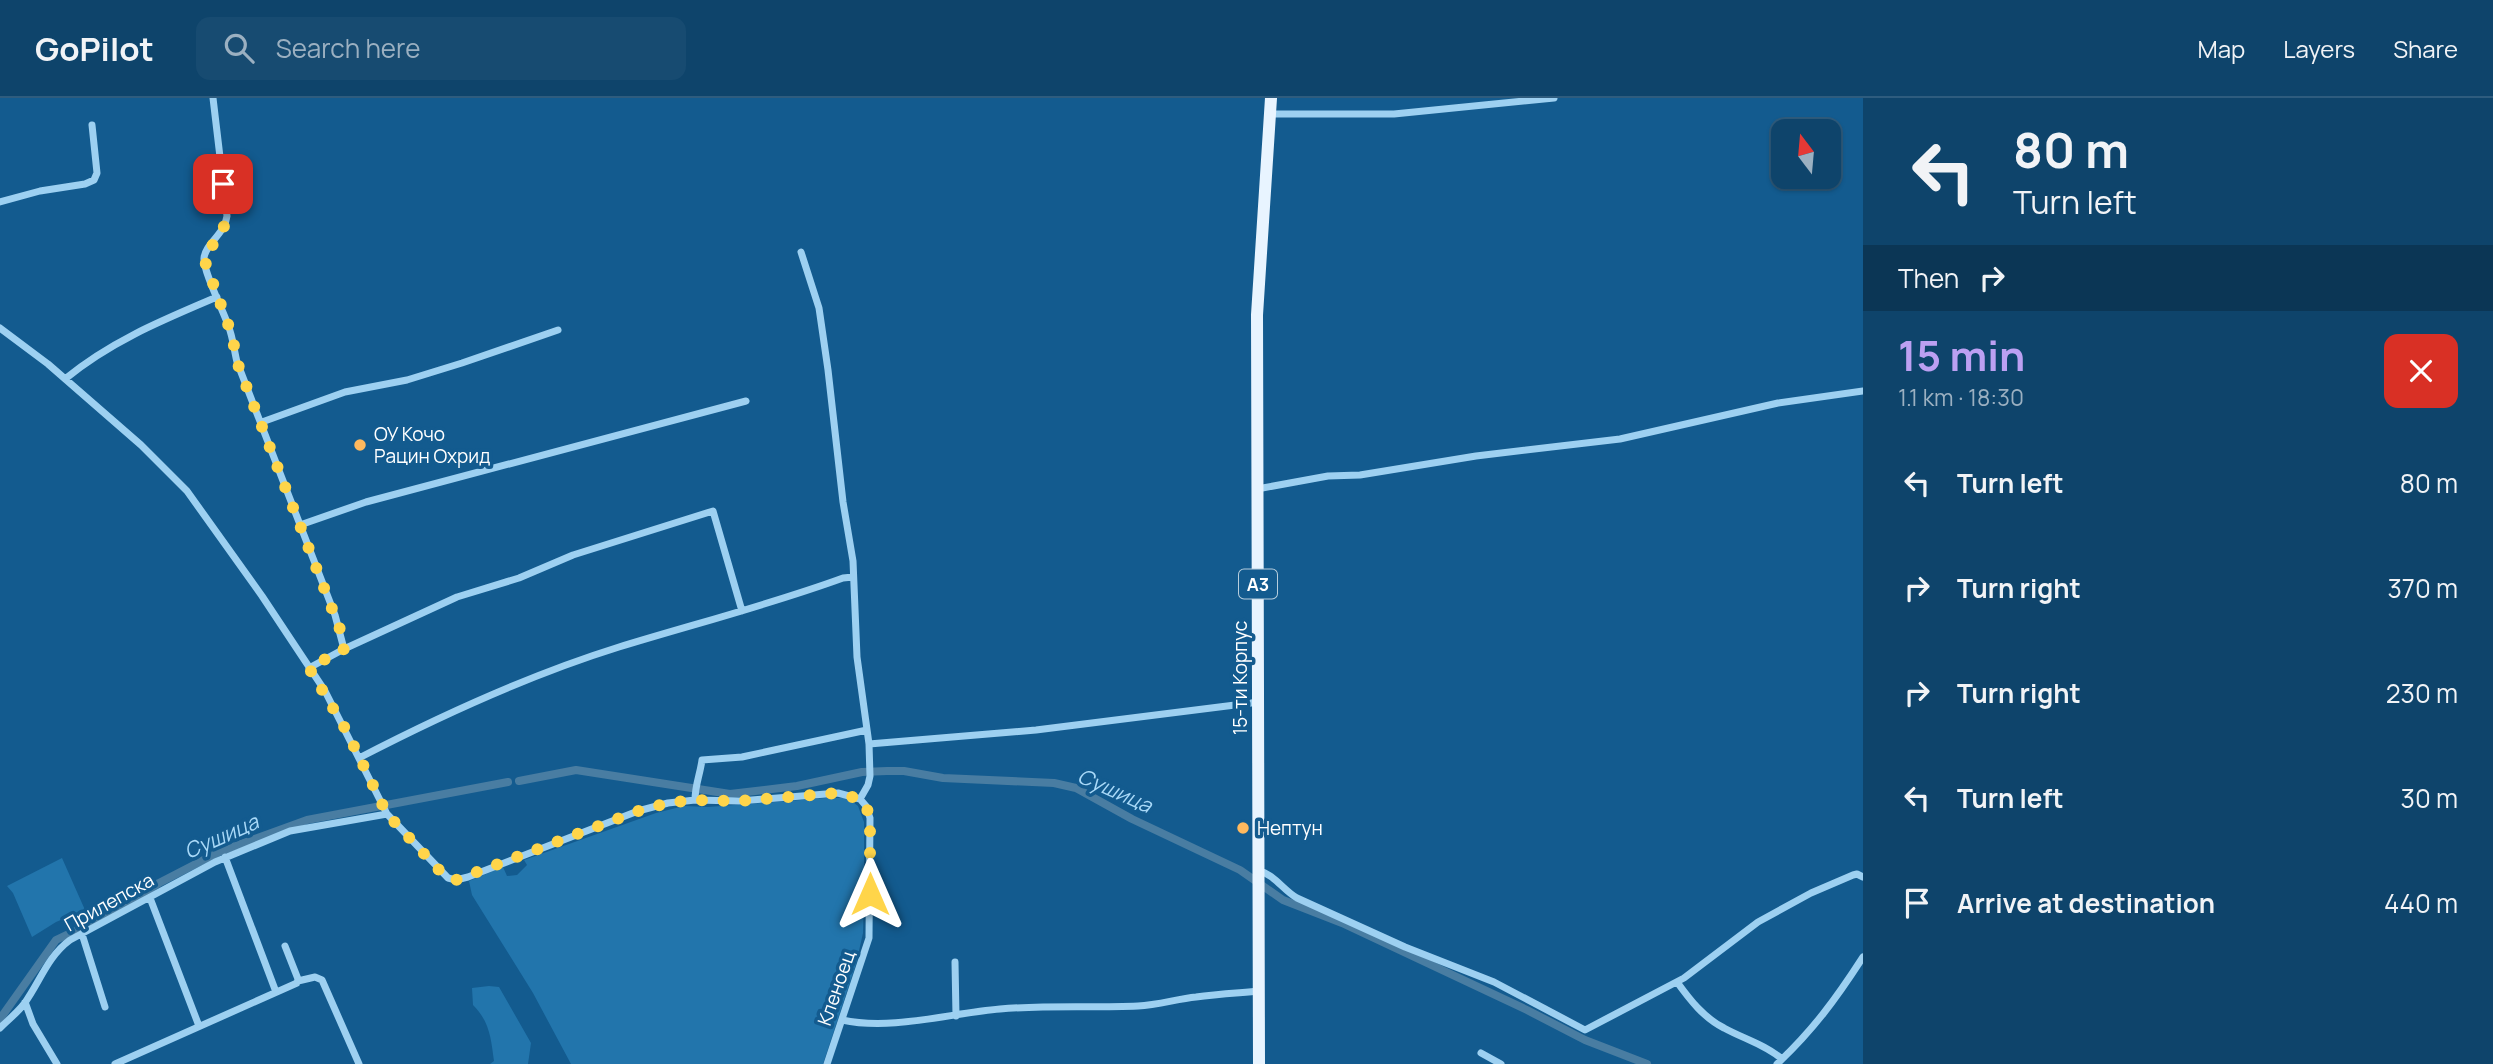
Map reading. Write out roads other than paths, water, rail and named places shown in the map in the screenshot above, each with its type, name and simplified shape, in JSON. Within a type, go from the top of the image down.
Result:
[{"type":"main road","name":"A3","points":[[1270,114],[1271,98]]},
{"type":"main road","name":"15-ти Корпус","points":[[1259,1064],[1257,291],[1270,114]]},
{"type":"street","points":[[213,98],[227,216],[223,230],[206,252],[204,259],[232,335],[237,362],[341,632],[344,649]]},
{"type":"street","points":[[1270,114],[1394,114],[1554,98]]},
{"type":"street","points":[[0,202],[94,180],[96,168],[92,125]]},
{"type":"street","points":[[0,328],[65,379],[141,445],[187,491],[325,691],[387,814],[441,872],[456,880],[638,811],[668,803],[695,800],[739,801],[838,793],[860,799],[868,785],[869,744],[857,657],[853,561],[819,308],[801,253]]},
{"type":"street","points":[[65,379],[102,350],[138,330],[217,297]]},
{"type":"street","points":[[262,422],[345,392],[407,380],[558,330]]},
{"type":"street","points":[[1257,489],[1328,476],[1360,475],[1476,456],[1620,439],[1778,403],[1863,391]]},
{"type":"street","points":[[300,525],[366,502],[746,401]]},
{"type":"street","points":[[309,668],[457,597],[519,578],[573,555],[713,511],[742,611]]},
{"type":"street","points":[[359,758],[432,720],[550,672],[616,648],[853,577]]},
{"type":"street","points":[[869,744],[1015,733],[1259,702]]},
{"type":"street","points":[[695,800],[695,786],[700,776],[702,760],[742,757],[867,730]]},
{"type":"street","name":"Кленоец","points":[[827,1064],[863,960],[870,927],[870,818],[860,799]]},
{"type":"street","name":"Прилепска","points":[[0,1028],[24,1002],[60,947],[82,934],[225,857],[290,831],[387,814]]},
{"type":"street","points":[[225,857],[276,992]]},
{"type":"street","points":[[1259,873],[1268,873],[1297,898],[1405,947],[1494,982],[1526,997],[1581,1030],[1593,1028],[1676,982],[1758,922],[1776,912],[1853,875],[1863,877]]},
{"type":"street","points":[[150,898],[198,1026]]},
{"type":"street","points":[[82,934],[106,1007]]},
{"type":"street","points":[[285,946],[298,981]]},
{"type":"street","points":[[1676,982],[1715,1023],[1768,1048],[1779,1062],[1820,1020],[1863,957]]},
{"type":"street","points":[[955,962],[956,1016]]},
{"type":"street","points":[[115,1064],[298,981],[315,977],[322,980],[359,1064]]},
{"type":"street","points":[[842,1020],[859,1023],[956,1016],[1001,1009],[1155,1004],[1193,997],[1259,991]]},
{"type":"street","points":[[24,1002],[33,1024],[57,1064]]},
{"type":"street","points":[[1481,1054],[1502,1064]]},
{"type":"waterway","name":"Сушица","points":[[519,781],[576,770],[730,794],[797,786],[862,772],[904,771],[943,778],[1054,783],[1076,788],[1132,819],[1240,870],[1283,900],[1342,923],[1585,1040],[1647,1064]]},
{"type":"waterway","name":"Сушица","points":[[0,1019],[56,940],[106,916],[159,883],[219,852],[307,820],[508,782]]},
{"type":"place","name":"ОУ Кочо Рацин Охрид","points":[[360,445]]},
{"type":"place","name":"Нептун","points":[[1243,828]]}]
